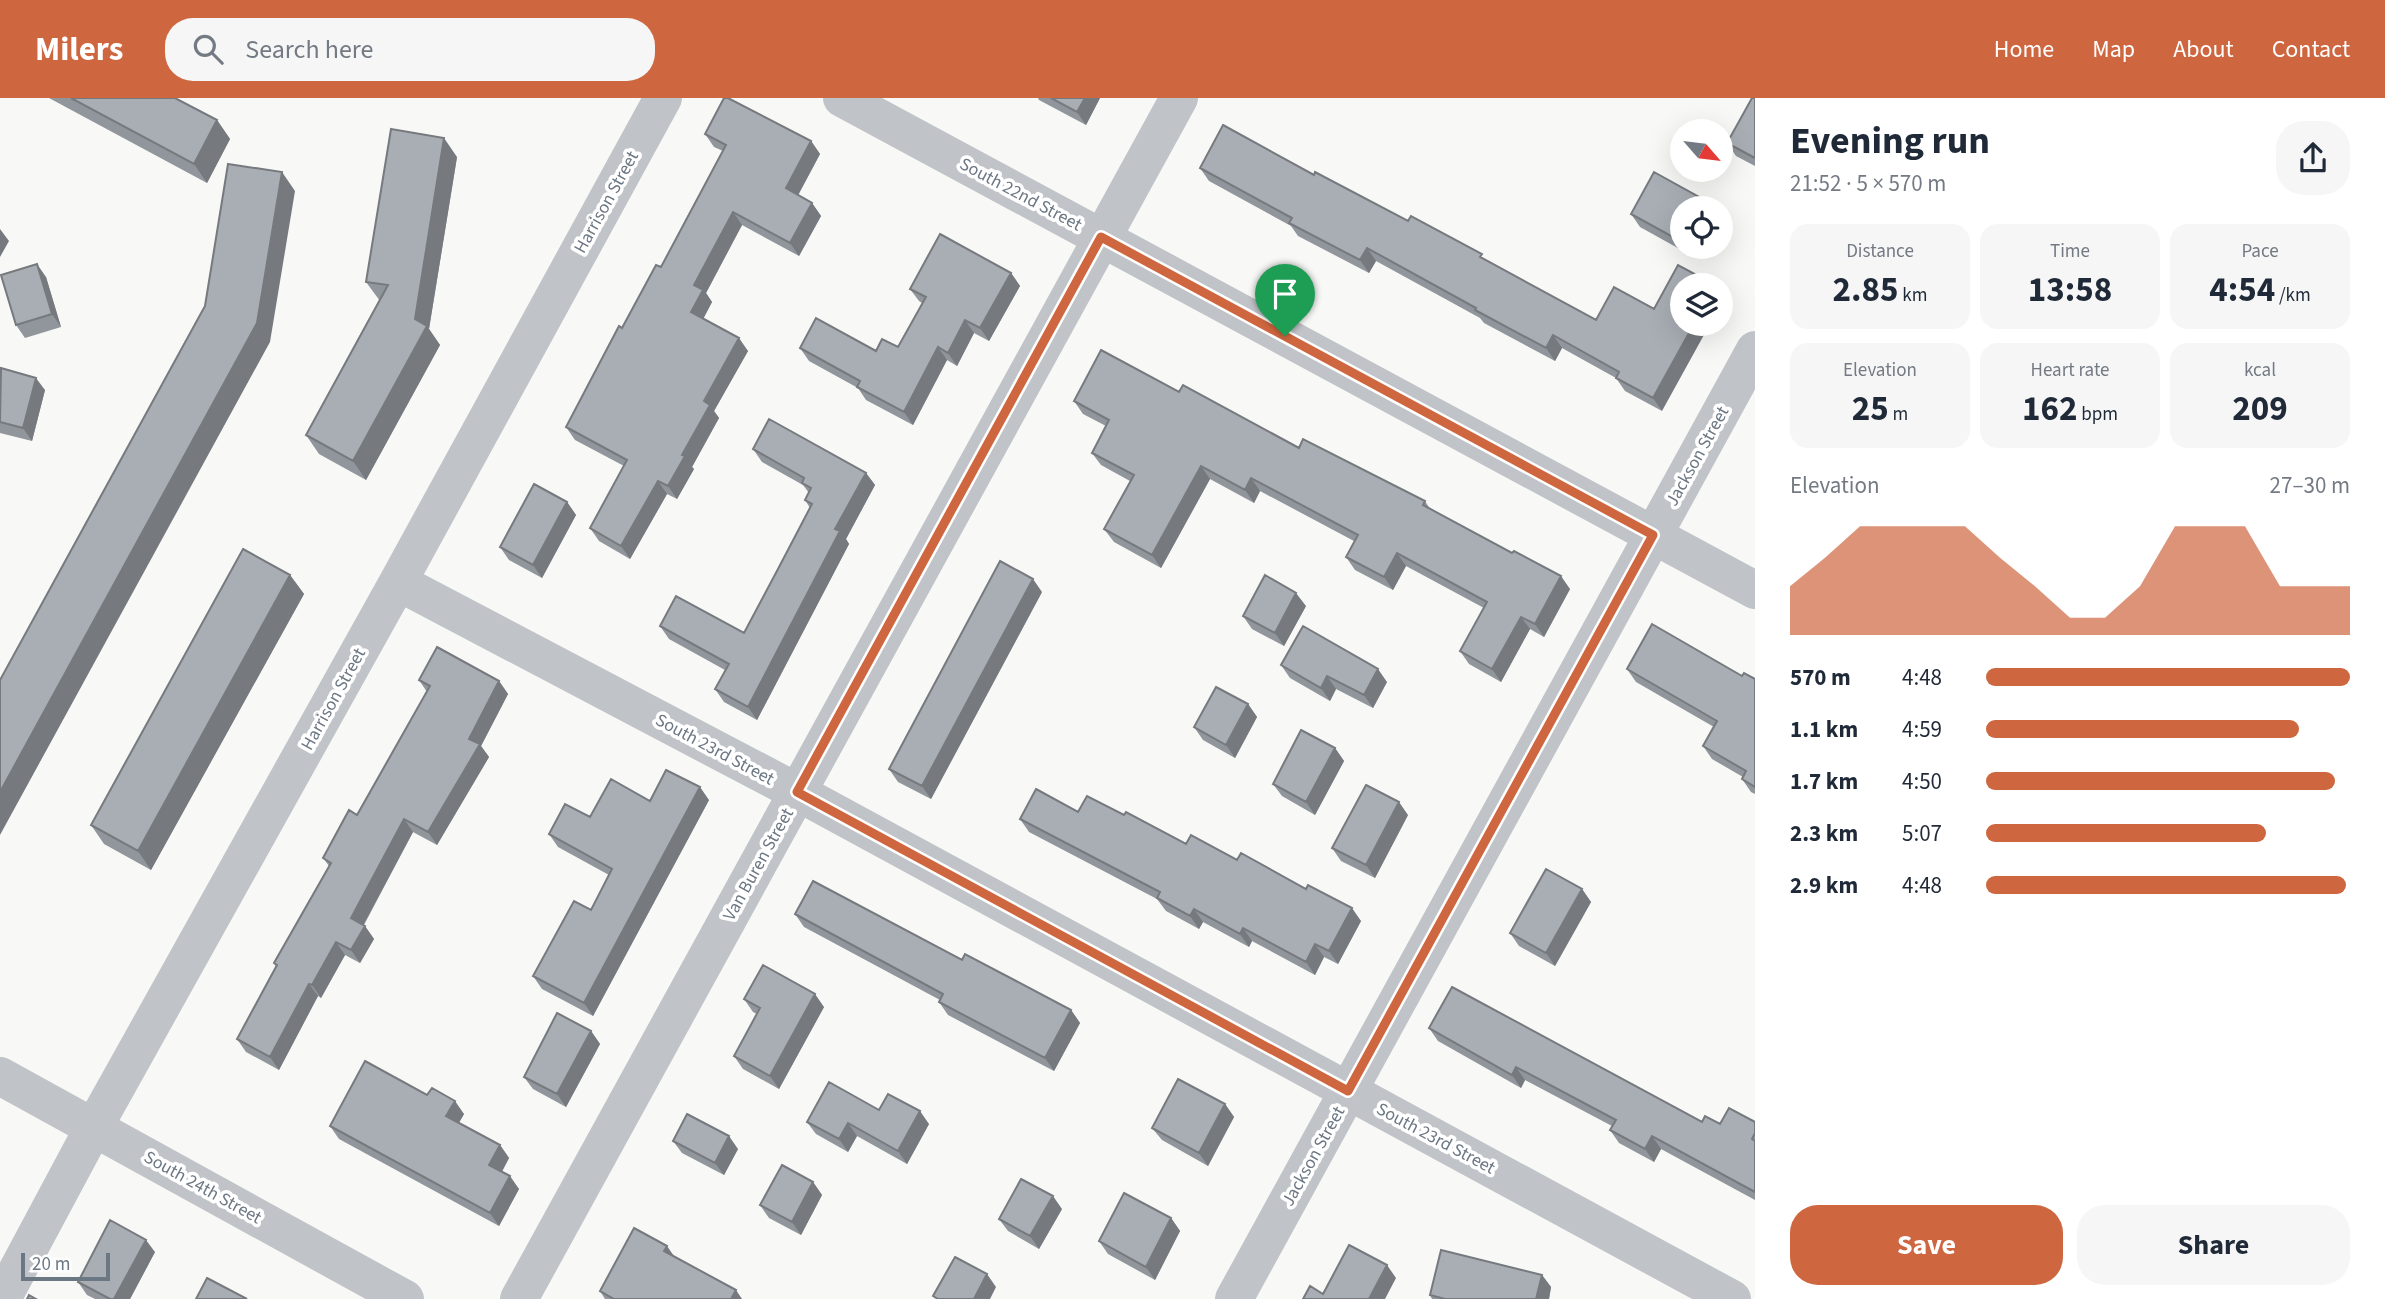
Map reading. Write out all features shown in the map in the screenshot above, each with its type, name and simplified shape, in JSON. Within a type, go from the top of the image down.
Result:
[{"type":"street","name":"Harrison Street","points":[[2,1299],[94,1127],[398,582],[663,98]]},
{"type":"street","name":"South 22nd Street","points":[[842,98],[1755,590]]},
{"type":"street","name":"Van Buren Street","points":[[519,1299],[1179,98]]},
{"type":"street","name":"Jackson Street","points":[[1234,1299],[1755,349]]},
{"type":"street","name":"South 23rd Street","points":[[398,582],[797,792],[1732,1299]]},
{"type":"street","name":"South 24th Street","points":[[0,1076],[405,1299]]},
{"type":"building","points":[[71,98],[175,98],[217,120],[194,164]]},
{"type":"building","points":[[724,98],[811,141],[786,188],[812,203],[790,243],[733,212],[694,285],[703,290],[691,312],[739,338],[704,401],[710,405],[668,486],[658,481],[621,546],[590,528],[627,460],[566,427],[619,326],[622,328],[656,265],[661,267],[726,145],[705,134]]},
{"type":"building","points":[[1051,98],[1085,98],[1077,112]]},
{"type":"building","points":[[1752,98],[1755,98],[1755,158],[1733,146],[1733,132]]},
{"type":"building","points":[[1223,125],[1314,175],[1315,172],[1408,221],[1411,216],[1596,320],[1614,287],[1654,309],[1670,280],[1670,336],[1687,336],[1653,398],[1616,378],[1619,372],[1553,335],[1546,348],[1367,248],[1360,260],[1289,223],[1292,218],[1200,168]]},
{"type":"building","points":[[391,129],[444,138],[415,319],[427,326],[353,461],[306,435],[388,285],[366,282]]},
{"type":"building","points":[[228,164],[282,172],[257,323],[0,792],[0,680],[205,306]]},
{"type":"building","points":[[1654,172],[1697,196],[1670,196],[1670,235],[1631,214]]},
{"type":"building","points":[[940,234],[1011,273],[980,328],[965,320],[948,353],[938,347],[904,412],[857,387],[860,381],[800,348],[816,318],[876,351],[882,339],[898,347],[926,297],[910,289]]},
{"type":"building","points":[[37,264],[52,314],[16,325],[1,275]]},
{"type":"building","points":[[1678,265],[1693,273],[1674,273]]},
{"type":"building","points":[[1101,350],[1179,392],[1183,385],[1299,448],[1303,439],[1425,501],[1423,505],[1512,553],[1514,551],[1561,576],[1535,624],[1521,617],[1492,669],[1460,651],[1487,602],[1397,553],[1384,577],[1346,557],[1358,535],[1251,478],[1245,490],[1201,466],[1152,555],[1104,529],[1134,475],[1092,453],[1109,420],[1074,401]]},
{"type":"building","points":[[1,368],[36,378],[23,428],[0,422]]},
{"type":"building","points":[[769,419],[866,473],[835,529],[840,531],[748,707],[715,689],[729,664],[660,626],[676,596],[744,633],[778,569],[812,504],[805,500],[811,488],[802,483],[804,478],[753,449]]},
{"type":"building","points":[[534,484],[567,502],[533,565],[500,547]]},
{"type":"building","points":[[243,549],[290,575],[138,851],[91,825]]},
{"type":"building","points":[[1000,561],[1033,579],[922,786],[889,769]]},
{"type":"building","points":[[1265,575],[1296,593],[1275,633],[1243,616]]},
{"type":"building","points":[[1652,624],[1742,676],[1744,673],[1755,679],[1755,787],[1742,779],[1746,771],[1703,746],[1717,721],[1627,669]]},
{"type":"building","points":[[1303,626],[1378,669],[1364,695],[1327,676],[1321,688],[1281,665]]},
{"type":"building","points":[[437,647],[499,681],[469,739],[480,744],[428,832],[404,819],[351,918],[365,926],[351,950],[336,942],[312,985],[309,984],[270,1057],[237,1039],[277,965],[274,963],[331,863],[323,858],[349,810],[357,815],[430,686],[419,680]]},
{"type":"building","points":[[1216,687],[1248,704],[1226,745],[1194,727]]},
{"type":"building","points":[[1301,730],[1335,748],[1306,802],[1273,784]]},
{"type":"building","points":[[666,770],[700,787],[584,1003],[533,976],[574,901],[591,910],[612,869],[549,834],[565,804],[590,817],[611,779],[650,801]]},
{"type":"building","points":[[1366,785],[1399,802],[1366,865],[1332,848]]},
{"type":"building","points":[[1036,789],[1078,812],[1087,796],[1124,815],[1126,812],[1186,844],[1191,835],[1237,860],[1241,853],[1306,889],[1308,885],[1352,908],[1329,951],[1315,944],[1306,962],[1243,928],[1240,934],[1194,909],[1190,916],[1157,898],[1160,892],[1020,819]]},
{"type":"building","points":[[1546,869],[1582,889],[1546,953],[1510,933]]},
{"type":"building","points":[[813,881],[962,960],[965,954],[1071,1010],[1045,1058],[939,1002],[943,994],[795,914]]},
{"type":"building","points":[[763,965],[815,994],[770,1076],[734,1056],[760,1008],[744,999]]},
{"type":"building","points":[[1452,987],[1702,1122],[1705,1116],[1720,1124],[1729,1108],[1755,1122],[1752,1139],[1755,1141],[1755,1192],[1652,1136],[1645,1149],[1610,1130],[1616,1120],[1516,1067],[1512,1075],[1429,1028]]},
{"type":"building","points":[[557,1013],[591,1031],[557,1094],[524,1077]]},
{"type":"building","points":[[365,1061],[427,1095],[432,1088],[455,1101],[446,1116],[500,1145],[489,1165],[510,1176],[490,1213],[330,1126]]},
{"type":"building","points":[[1178,1079],[1225,1104],[1199,1153],[1152,1128]]},
{"type":"building","points":[[829,1082],[879,1110],[888,1094],[920,1111],[898,1151],[848,1123],[839,1139],[807,1122]]},
{"type":"building","points":[[687,1114],[729,1136],[715,1163],[673,1141]]},
{"type":"building","points":[[782,1165],[813,1182],[792,1222],[760,1205]]},
{"type":"building","points":[[1021,1179],[1053,1196],[1030,1236],[999,1219]]},
{"type":"building","points":[[1124,1193],[1171,1218],[1146,1267],[1099,1241]]},
{"type":"building","points":[[110,1220],[146,1240],[114,1299],[78,1282]]},
{"type":"building","points":[[634,1228],[667,1246],[664,1251],[736,1290],[731,1299],[614,1299],[600,1291]]},
{"type":"building","points":[[1349,1245],[1387,1265],[1369,1299],[1303,1299],[1310,1286],[1323,1294]]},
{"type":"building","points":[[1441,1250],[1542,1275],[1536,1299],[1445,1299],[1430,1295]]},
{"type":"building","points":[[955,1257],[987,1274],[974,1299],[938,1299],[933,1296]]},
{"type":"building","points":[[207,1278],[247,1299],[196,1299]]},
{"type":"route","points":[[1101,237],[1285,336],[1653,535],[1348,1091],[797,792],[1101,237]]}]
